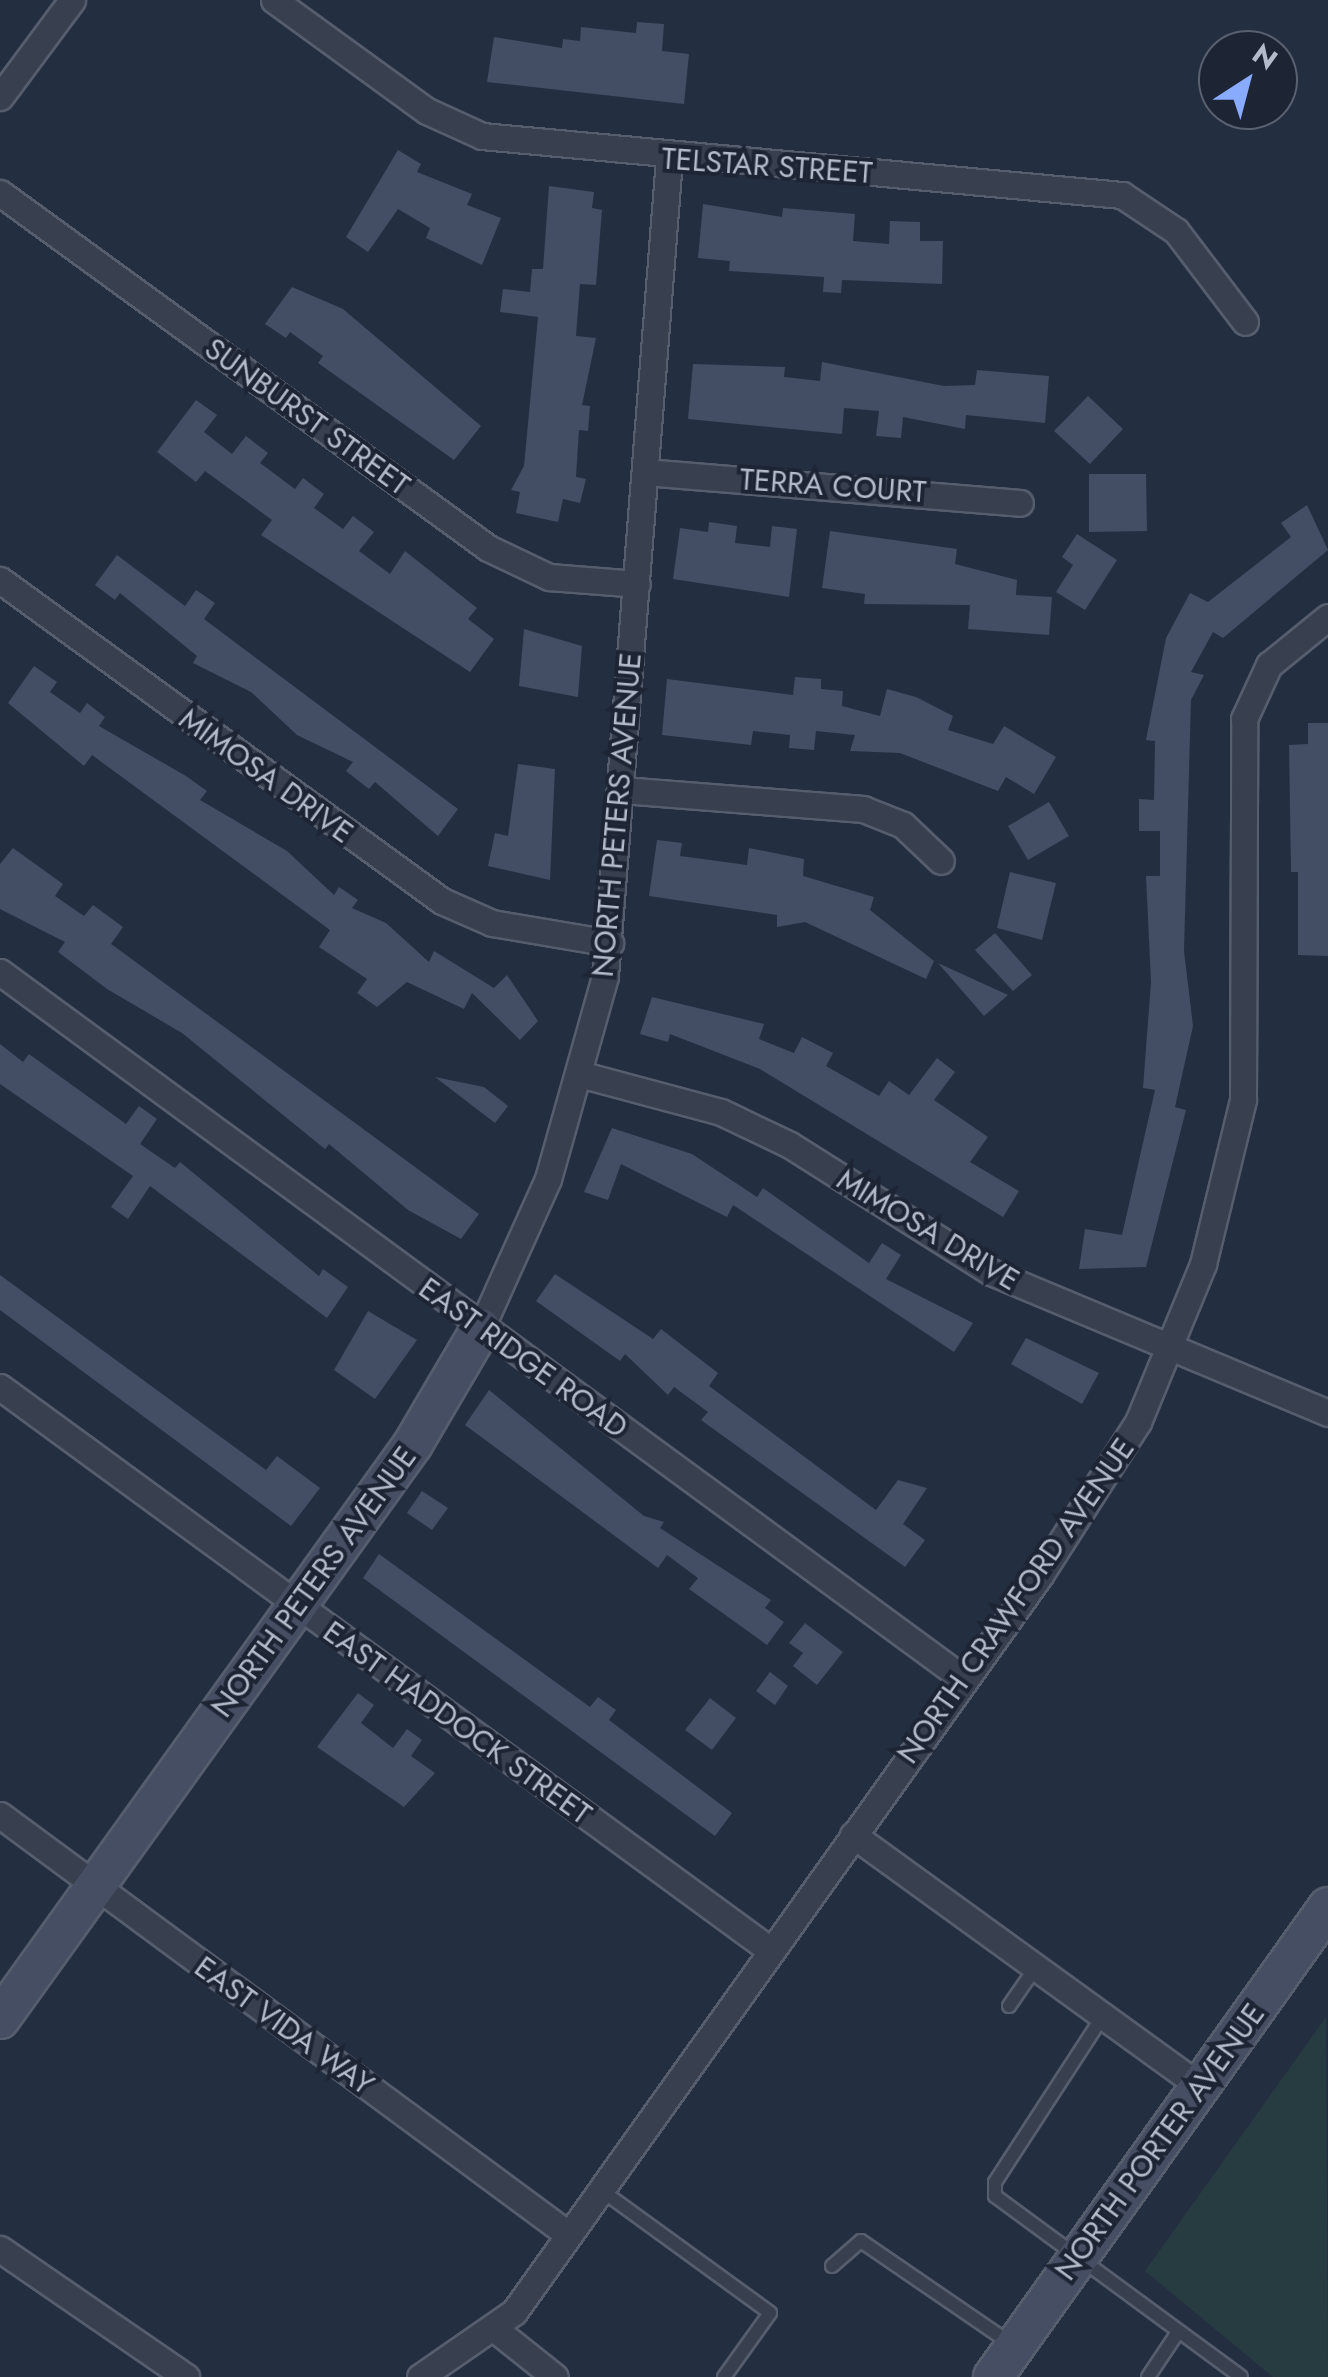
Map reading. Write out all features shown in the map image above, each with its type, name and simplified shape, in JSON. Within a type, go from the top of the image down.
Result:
[{"type":"street","points":[[0,98],[72,0]]},
{"type":"street","name":"TELSTAR STREET","points":[[274,0],[459,128],[669,159],[1122,195],[1176,231],[1246,322]]},
{"type":"street","name":"NORTH PETERS AVENUE","points":[[0,2019],[298,1606],[481,1328],[583,1075],[610,943],[669,159]]},
{"type":"street","name":"SUNBURST STREET","points":[[0,193],[500,556],[549,577],[637,584]]},
{"type":"street","name":"TERRA COURT","points":[[645,472],[1020,504]]},
{"type":"street","name":"MIMOSA DRIVE","points":[[0,580],[442,901],[492,923],[610,943]]},
{"type":"street","name":"NORTH CRAWFORD AVENUE","points":[[496,2330],[569,2235],[854,1836],[1119,1457],[1169,1352],[1224,1198],[1243,1100],[1244,719],[1269,665],[1328,617]]},
{"type":"street","points":[[622,790],[862,809],[903,825],[941,861]]},
{"type":"street","name":"EAST RIDGE ROAD","points":[[0,972],[964,1679]]},
{"type":"street","name":"MIMOSA DRIVE","points":[[583,1075],[763,1132],[991,1272],[1169,1352],[1328,1413]]},
{"type":"street","name":"EAST HADDOCK STREET","points":[[0,1387],[770,1950]]},
{"type":"street","name":"EAST VIDA WAY","points":[[0,1815],[569,2235]]},
{"type":"street","points":[[854,1836],[1200,2086]]},
{"type":"street","name":"NORTH PORTER AVENUE","points":[[993,2377],[1327,1911]]},
{"type":"street","points":[[0,2249],[186,2377]]},
{"type":"street","points":[[420,2377],[496,2330],[555,2377]]},
{"type":"lane","points":[[1009,2006],[1036,1968]]},
{"type":"lane","points":[[1104,2016],[994,2182],[1004,2208],[1241,2377]]},
{"type":"lane","points":[[601,2190],[770,2312],[724,2377]]},
{"type":"lane","points":[[832,2266],[861,2241],[1015,2346]]},
{"type":"lane","points":[[1148,2377],[1178,2332]]},
{"type":"green space","points":[[1326,2017],[1328,2377],[1273,2377],[1145,2271]]},
{"type":"building","points":[[637,22],[664,24],[662,51],[689,54],[684,104],[487,82],[494,37],[562,48],[563,39],[580,41],[581,27],[636,33]]},
{"type":"building","points":[[398,150],[421,164],[417,172],[472,194],[467,205],[501,218],[482,265],[426,238],[430,228],[398,209],[368,252],[346,237]]},
{"type":"building","points":[[549,186],[594,192],[592,208],[602,210],[596,285],[580,284],[576,336],[596,338],[582,405],[590,406],[588,431],[579,430],[576,477],[586,479],[580,503],[563,499],[558,522],[516,513],[520,492],[511,490],[524,466],[538,317],[500,312],[503,289],[530,292],[532,269],[543,269]]},
{"type":"building","points":[[703,204],[782,217],[783,208],[855,214],[853,241],[889,244],[890,221],[920,222],[920,241],[943,241],[942,284],[842,280],[841,293],[823,292],[824,277],[729,271],[730,261],[698,258]]},
{"type":"building","points":[[292,287],[343,309],[481,426],[454,460],[318,363],[323,356],[290,332],[286,338],[265,324]]},
{"type":"building","points":[[822,362],[944,386],[975,385],[977,370],[1049,376],[1045,423],[966,415],[965,429],[903,417],[901,438],[876,436],[879,411],[844,408],[842,434],[688,419],[693,364],[785,367],[784,377],[820,381]]},
{"type":"building","points":[[1088,396],[1123,429],[1090,464],[1054,431]]},
{"type":"building","points":[[196,400],[217,415],[204,432],[232,454],[246,436],[268,453],[260,463],[295,489],[303,478],[324,494],[314,508],[343,529],[353,516],[374,532],[359,551],[390,574],[405,551],[477,608],[468,619],[494,639],[470,672],[261,535],[272,520],[205,471],[196,482],[157,452]]},
{"type":"building","points":[[1089,474],[1146,474],[1147,531],[1089,532]]},
{"type":"building","points":[[1307,505],[1328,550],[1223,638],[1213,632],[1191,672],[1204,675],[1191,700],[1184,951],[1193,1026],[1175,1107],[1186,1110],[1146,1267],[1079,1269],[1085,1229],[1122,1235],[1155,1090],[1143,1088],[1151,982],[1146,876],[1160,876],[1160,831],[1139,831],[1139,799],[1154,800],[1155,741],[1146,740],[1166,638],[1190,593],[1208,602],[1291,537],[1281,523]]},
{"type":"building","points":[[709,522],[737,526],[735,543],[770,547],[772,526],[797,529],[789,597],[673,579],[680,528],[708,532]]},
{"type":"building","points":[[830,531],[957,549],[955,564],[1017,580],[1016,595],[1052,597],[1049,635],[968,629],[970,605],[864,604],[865,594],[822,588]]},
{"type":"building","points":[[1077,534],[1117,560],[1085,610],[1056,592],[1073,565],[1062,557]]},
{"type":"building","points":[[117,555],[185,606],[196,590],[215,603],[204,619],[458,809],[438,836],[375,782],[369,789],[346,771],[353,762],[297,735],[251,692],[193,663],[197,656],[120,593],[115,600],[95,585]]},
{"type":"building","points":[[524,629],[582,646],[578,697],[519,686]]},
{"type":"building","points":[[34,666],[57,682],[50,692],[80,713],[87,703],[105,717],[99,726],[207,791],[200,800],[287,851],[334,895],[339,887],[358,900],[352,908],[386,923],[429,962],[434,951],[494,988],[507,975],[538,1021],[520,1040],[472,993],[464,1009],[407,982],[377,1007],[357,993],[367,979],[319,947],[330,930],[92,755],[84,766],[8,703]]},
{"type":"building","points":[[795,677],[821,679],[821,689],[843,691],[842,706],[880,716],[887,689],[916,697],[953,716],[948,730],[993,744],[1004,726],[1056,757],[1034,794],[1006,777],[998,791],[900,753],[850,751],[855,735],[816,731],[814,750],[789,748],[790,735],[753,731],[751,745],[662,735],[667,679],[793,695]]},
{"type":"building","points":[[1308,723],[1328,723],[1328,956],[1298,955],[1298,872],[1291,872],[1289,745],[1308,744]]},
{"type":"building","points":[[518,764],[555,769],[550,880],[488,866],[495,833],[508,836]]},
{"type":"building","points":[[1049,802],[1069,836],[1028,860],[1008,826]]},
{"type":"building","points":[[657,840],[682,843],[680,856],[747,865],[749,848],[804,859],[803,876],[874,897],[870,910],[934,961],[926,979],[805,922],[777,927],[777,915],[649,896]]},
{"type":"building","points":[[13,848],[63,884],[55,896],[84,916],[93,905],[123,927],[111,944],[479,1214],[461,1239],[408,1210],[329,1144],[325,1149],[182,1033],[107,989],[58,952],[65,942],[0,909],[0,864]]},
{"type":"building","points":[[1010,872],[1056,883],[1042,940],[997,928]]},
{"type":"building","points":[[995,933],[1032,975],[1013,991],[975,950]]},
{"type":"building","points":[[938,963],[1008,995],[984,1016]]},
{"type":"building","points":[[652,997],[764,1024],[759,1039],[794,1053],[802,1037],[833,1053],[826,1066],[879,1096],[889,1081],[909,1095],[937,1058],[955,1072],[934,1100],[988,1137],[970,1162],[1019,1191],[1003,1217],[760,1069],[670,1034],[668,1042],[640,1034]]},
{"type":"building","points":[[0,1044],[23,1062],[29,1054],[126,1124],[139,1106],[157,1119],[140,1144],[175,1168],[180,1162],[319,1276],[323,1269],[348,1287],[327,1318],[150,1186],[128,1219],[111,1207],[133,1176],[0,1084]]},
{"type":"building","points":[[435,1077],[484,1087],[508,1106],[495,1123]]},
{"type":"building","points":[[612,1128],[692,1154],[757,1197],[763,1188],[869,1263],[882,1243],[901,1255],[886,1279],[973,1323],[954,1352],[733,1205],[727,1217],[621,1164],[608,1200],[584,1192]]},
{"type":"building","points":[[555,1274],[653,1339],[661,1329],[718,1373],[709,1386],[876,1510],[898,1480],[927,1488],[903,1524],[925,1540],[905,1567],[701,1420],[708,1412],[674,1387],[668,1395],[625,1354],[620,1361],[536,1301]]},
{"type":"building","points":[[0,1275],[266,1470],[277,1456],[320,1488],[291,1526],[0,1310]]},
{"type":"building","points":[[368,1311],[417,1340],[375,1399],[334,1370]]},
{"type":"building","points":[[1026,1338],[1099,1373],[1082,1404],[1011,1364]]},
{"type":"building","points":[[489,1390],[644,1516],[664,1522],[660,1528],[771,1600],[765,1608],[784,1622],[767,1645],[689,1589],[698,1578],[667,1555],[658,1568],[465,1425]]},
{"type":"building","points":[[422,1491],[448,1508],[432,1530],[407,1513]]},
{"type":"building","points":[[379,1554],[590,1707],[598,1697],[616,1710],[609,1720],[732,1813],[715,1836],[363,1578]]},
{"type":"building","points":[[805,1623],[843,1652],[817,1685],[793,1666],[803,1653],[789,1643]]},
{"type":"building","points":[[770,1672],[788,1686],[775,1705],[756,1691]]},
{"type":"building","points":[[358,1693],[374,1705],[361,1723],[393,1748],[407,1729],[422,1740],[411,1756],[435,1773],[404,1807],[317,1747]]},
{"type":"building","points":[[710,1698],[736,1718],[712,1750],[685,1730]]}]
